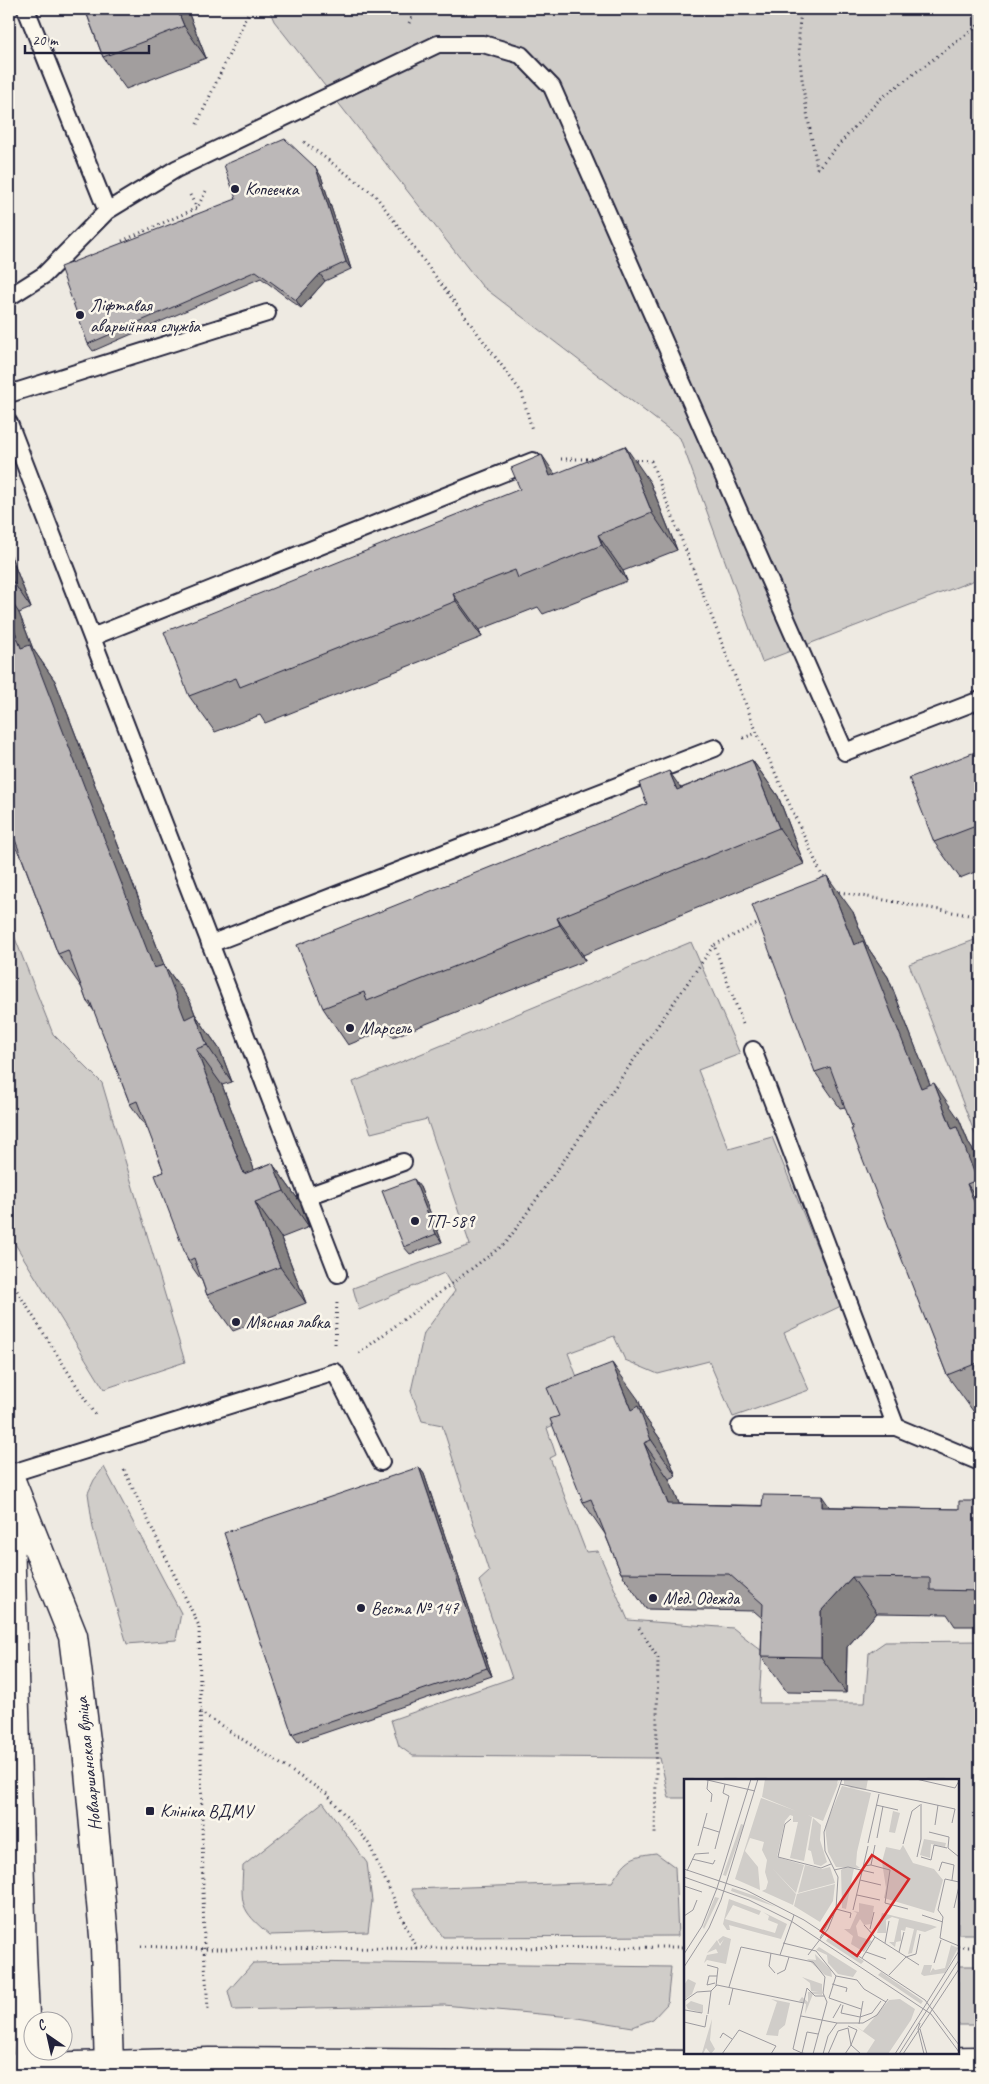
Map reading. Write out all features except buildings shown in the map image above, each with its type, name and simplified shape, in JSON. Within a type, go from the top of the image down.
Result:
[{"type":"street","name":"Новааршанская вуліца","points":[[9,1475],[73,1636],[87,1749],[105,1947],[108,2070]]},
{"type":"street","points":[[9,1502],[21,2070],[108,2070],[209,2062],[695,2065],[980,2061]]},
{"type":"lane","points":[[26,9],[107,211]]},
{"type":"lane","points":[[9,297],[44,275],[107,211],[176,170],[438,44],[483,44],[521,55],[552,87],[845,752],[980,700]]},
{"type":"lane","points":[[9,394],[267,313]]},
{"type":"lane","points":[[9,423],[338,1274]]},
{"type":"lane","points":[[92,637],[539,458]]},
{"type":"lane","points":[[210,944],[715,748]]},
{"type":"lane","points":[[753,1050],[896,1426]]},
{"type":"lane","points":[[307,1196],[403,1162]]},
{"type":"lane","points":[[9,1475],[334,1372],[381,1462]]},
{"type":"lane","points":[[740,1427],[896,1426],[980,1462]]},
{"type":"path","points":[[176,170],[250,9]]},
{"type":"path","points":[[802,9],[798,26],[807,106],[817,169],[879,100],[980,24]]},
{"type":"path","points":[[297,137],[375,195],[522,393],[539,458],[595,460]]},
{"type":"path","points":[[623,460],[651,461],[757,733],[824,881]]},
{"type":"path","points":[[828,890],[980,917]]},
{"type":"path","points":[[334,1372],[506,1242],[714,945],[767,920]]},
{"type":"path","points":[[714,945],[753,1050]]},
{"type":"path","points":[[334,1372],[338,1274]]},
{"type":"path","points":[[9,1278],[72,1376],[110,1442],[199,1626],[204,1949],[208,2009]]},
{"type":"path","points":[[639,1628],[658,1658],[655,1835]]},
{"type":"path","points":[[200,1712],[327,1794],[369,1844],[416,1948]]},
{"type":"path","points":[[134,1946],[204,1949],[684,1947]]},
{"type":"path","points":[[959,1947],[980,1947]]},
{"type":"shaded area","points":[[269,9],[980,9],[980,578],[762,662],[680,438],[482,286],[274,21]]},
{"type":"shaded area","points":[[9,923],[53,1034],[102,1083],[185,1362],[104,1389],[9,1234]]},
{"type":"shaded area","points":[[980,938],[980,1147],[909,964]]},
{"type":"shaded area","points":[[691,942],[740,1054],[698,1070],[729,1149],[772,1137],[841,1306],[784,1333],[809,1390],[733,1417],[709,1361],[658,1374],[625,1360],[614,1336],[568,1353],[589,1409],[547,1428],[556,1455],[550,1458],[586,1552],[598,1551],[628,1620],[733,1628],[762,1651],[759,1703],[865,1703],[869,1653],[885,1642],[980,1641],[980,1934],[959,1934],[959,1779],[684,1779],[684,1798],[669,1798],[660,1758],[413,1756],[399,1746],[391,1720],[512,1678],[479,1581],[489,1572],[442,1425],[422,1421],[411,1391],[424,1333],[455,1291],[444,1273],[359,1310],[353,1288],[470,1245],[427,1119],[371,1133],[353,1082]]},
{"type":"shaded area","points":[[104,1467],[181,1613],[176,1640],[127,1644],[93,1528],[88,1493],[94,1480]]},
{"type":"shaded area","points":[[323,1802],[367,1863],[372,1901],[368,1932],[270,1935],[252,1919],[244,1905],[242,1898],[243,1866]]},
{"type":"shaded area","points":[[656,1853],[675,1867],[678,1936],[443,1937],[411,1889],[612,1882],[629,1860]]},
{"type":"shaded area","points":[[253,1963],[671,1967],[667,2004],[653,2019],[633,2027],[571,2017],[444,2005],[233,2010],[228,1991]]},
{"type":"shaded area","points":[[959,1966],[980,1966],[980,2025],[959,2025]]},
{"type":"place","name":"Копеечка","points":[[235,189]]},
{"type":"place","name":"Ліфтавая аварыйная служба","points":[[80,315]]},
{"type":"place","name":"Марсель","points":[[350,1028]]},
{"type":"place","name":"ТП-589","points":[[415,1221]]},
{"type":"place","name":"Мясная лавка","points":[[236,1322]]},
{"type":"place","name":"Мед. Одежда","points":[[653,1598]]},
{"type":"place","name":"Веста № 147","points":[[361,1608]]},
{"type":"place","name":"Клініка ВДМУ","points":[[150,1811]]}]
